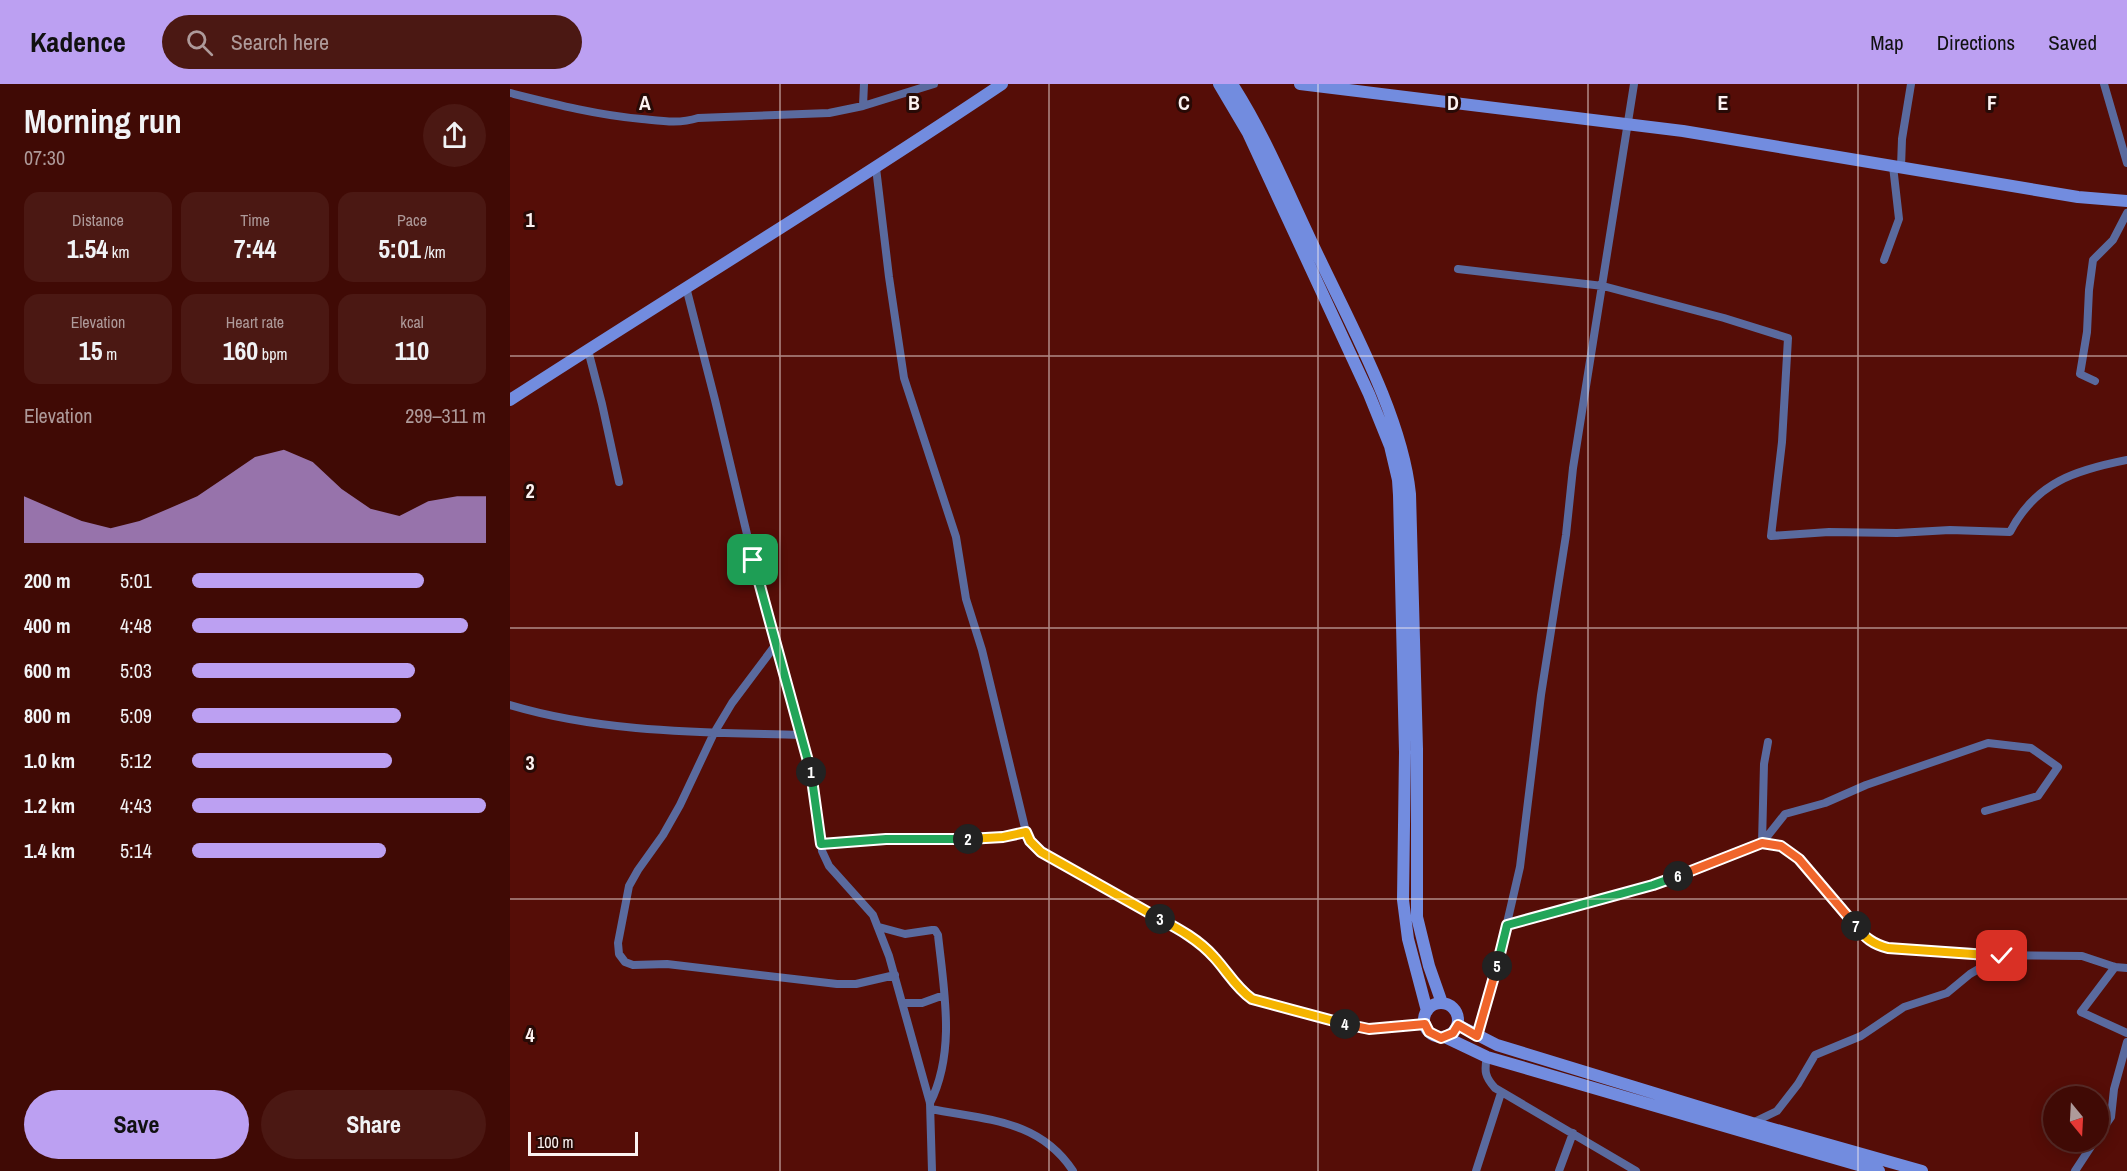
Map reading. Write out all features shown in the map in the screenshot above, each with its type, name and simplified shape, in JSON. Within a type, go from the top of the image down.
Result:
[{"type":"street","points":[[863,106],[864,84]]},
{"type":"street","points":[[510,93],[616,117],[684,122],[698,118],[829,113],[863,106],[934,84]]},
{"type":"street","points":[[510,400],[876,168],[1002,84]]},
{"type":"street","points":[[1219,84],[1248,133],[1346,342],[1394,460],[1399,495],[1404,728],[1403,900],[1408,939],[1427,1011],[1425,1024],[1432,1035],[1445,1037],[1487,1057],[1879,1171]]},
{"type":"street","points":[[1232,84],[1258,129],[1356,337],[1379,389],[1406,467],[1410,494],[1417,749],[1417,917],[1429,966],[1442,1003]]},
{"type":"street","points":[[1300,84],[1683,131],[2078,196],[2127,201]]},
{"type":"street","points":[[1477,1036],[1491,992],[1520,867],[1541,695],[1566,535],[1573,468],[1634,84]]},
{"type":"street","points":[[1884,260],[1899,219],[1897,166],[1911,84]]},
{"type":"street","points":[[2104,84],[2127,164]]},
{"type":"street","points":[[876,168],[904,378],[956,537],[966,599],[993,690],[1030,841],[1041,852],[1179,929],[1203,946],[1241,990],[1252,999],[1369,1029],[1425,1024]]},
{"type":"street","points":[[2095,381],[2079,374],[2086,332],[2093,260],[2113,240],[2127,213]]},
{"type":"street","points":[[1458,269],[1602,286],[1724,318],[1788,338],[1782,442],[1771,536],[1828,532],[1897,533],[1950,530],[2010,532],[2017,519],[2053,484],[2077,471],[2127,460]]},
{"type":"street","points":[[686,287],[756,572],[812,774],[821,844],[829,866],[868,908],[879,927],[903,1003],[930,1106],[932,1171]]},
{"type":"street","points":[[588,350],[603,404],[619,483]]},
{"type":"street","points":[[777,643],[732,703],[714,733],[680,805],[629,886],[618,943],[619,954],[625,962],[633,965],[667,964],[837,984],[856,984],[895,975]]},
{"type":"street","points":[[510,705],[568,718],[620,726],[714,733],[800,735]]},
{"type":"street","points":[[1762,843],[1764,764],[1768,742]]},
{"type":"street","points":[[1762,843],[1785,814],[1825,803],[1866,785],[1988,743],[2031,748],[2058,767],[2038,796],[1985,811]]},
{"type":"street","points":[[821,844],[886,839],[985,838],[1026,832]]},
{"type":"street","points":[[1507,925],[1653,885],[1762,843],[1781,846],[1799,859],[1865,937],[1876,945],[1888,948],[2002,956],[2082,956],[2115,967],[2127,968]]},
{"type":"street","points":[[879,927],[905,934],[935,930],[938,935],[947,1030],[940,1078],[930,1106]]},
{"type":"street","points":[[1752,1123],[1777,1111],[1798,1084],[1815,1055],[1861,1036],[1904,1007],[1947,993],[1970,974],[2002,956]]},
{"type":"street","points":[[2115,967],[2081,1012],[2127,1033]]},
{"type":"street","points":[[903,1003],[922,1004],[944,995]]},
{"type":"street","points":[[1427,1011],[1433,1005],[1442,1003],[1450,1005],[1457,1012],[1458,1025],[1453,1033],[1445,1037]]},
{"type":"street","points":[[1458,1025],[1497,1045],[1752,1123],[1922,1171]]},
{"type":"street","points":[[2109,1120],[2114,1089],[2127,1042]]},
{"type":"street","points":[[1487,1057],[1484,1069],[1487,1079],[1501,1093],[1636,1171]]},
{"type":"street","points":[[1476,1171],[1501,1093]]},
{"type":"street","points":[[930,1106],[1013,1124],[1037,1135],[1052,1146],[1073,1171]]},
{"type":"street","points":[[1559,1171],[1573,1133]]},
{"type":"street","points":[[2075,1171],[2087,1152]]},
{"type":"route","points":[[753,560],[812,774],[821,844],[845,844],[886,839],[1003,837],[1026,832],[1030,841],[1041,852],[1179,929],[1203,946],[1241,990],[1252,999],[1369,1029],[1425,1024],[1429,1032],[1441,1038],[1453,1033],[1458,1025],[1477,1036],[1491,992],[1507,925],[1653,885],[1762,843],[1781,846],[1799,859],[1865,937],[1876,945],[1968,955],[2002,956]]}]
